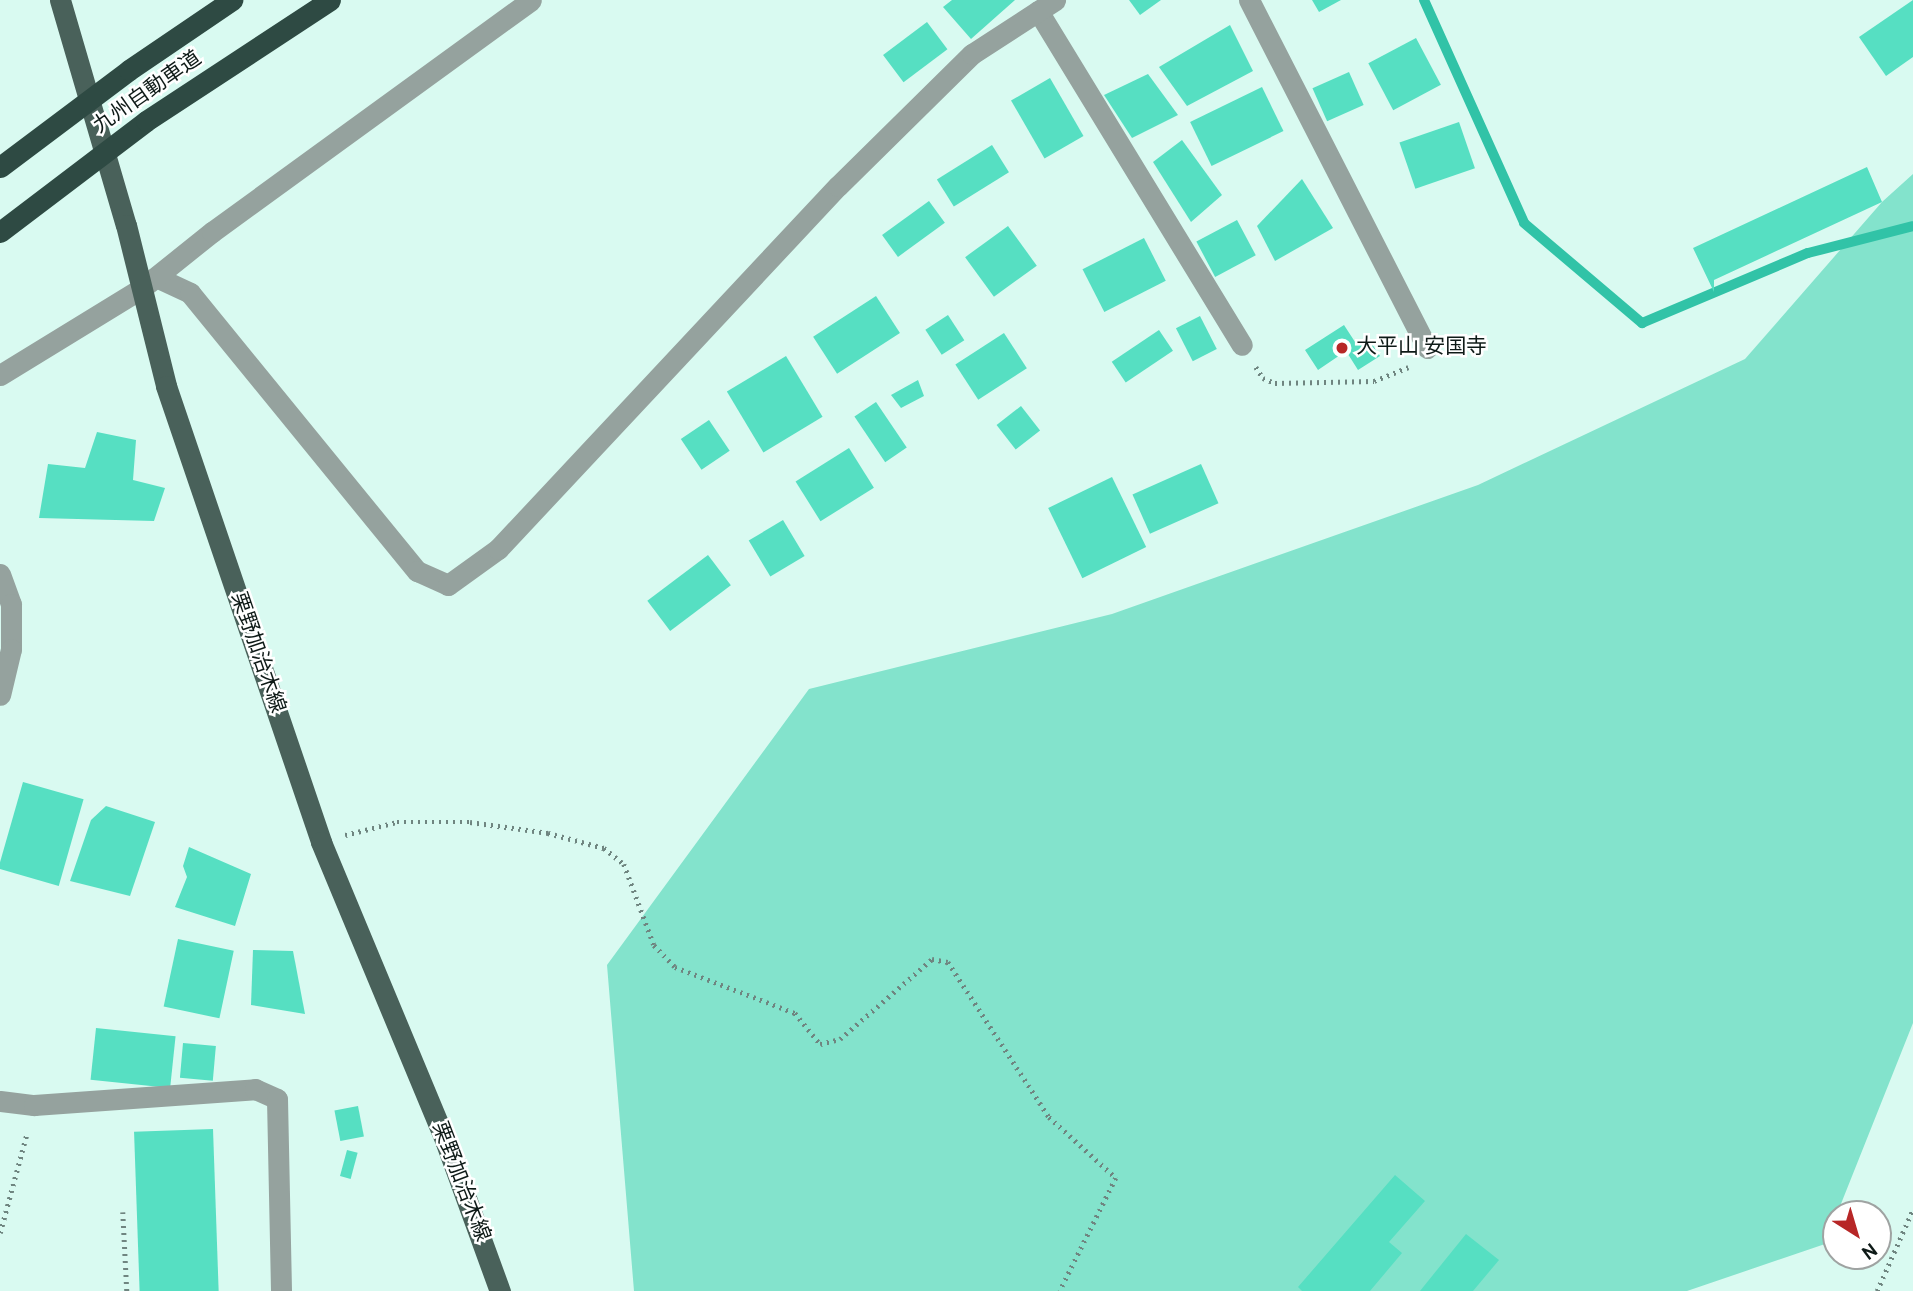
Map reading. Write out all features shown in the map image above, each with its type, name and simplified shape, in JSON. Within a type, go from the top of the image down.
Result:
[{"type":"highway","name":"九州自動車道","points":[[0,167],[129,70],[233,0]]},
{"type":"highway","name":"九州自動車道","points":[[0,232],[146,121],[330,0]]},
{"type":"main road","name":"栗野加治木線","points":[[60,0],[149,283],[166,386],[321,842],[446,1143],[500,1291]]},
{"type":"street","points":[[0,375],[149,283],[531,0]]},
{"type":"street","points":[[1249,0],[1427,348]]},
{"type":"street","points":[[149,283],[190,293],[417,571],[448,585],[498,550],[838,186],[972,54],[1046,6],[1242,345]]},
{"type":"street","points":[[0,574],[11,604],[11,649],[1,689]]},
{"type":"street","points":[[0,1101],[34,1105],[255,1089],[277,1099],[281,1291]]},
{"type":"path","points":[[1242,345],[1264,378],[1275,383],[1374,382],[1413,365],[1427,348]]},
{"type":"path","points":[[321,842],[397,822],[470,822],[548,833],[604,848],[624,864],[654,945],[675,967],[795,1013],[820,1044],[840,1040],[932,959],[948,962],[1049,1117],[1116,1178],[1060,1291]]},
{"type":"path","points":[[0,1233],[34,1105]]},
{"type":"path","points":[[1877,1291],[1913,1209]]},
{"type":"path","points":[[123,1212],[127,1291]]},
{"type":"green space","points":[[1913,174],[1913,1023],[1843,1200],[1822,1200],[1822,1245],[1687,1291],[634,1291],[607,965],[809,689],[1112,614],[1478,485],[1745,359],[1882,202]]},
{"type":"building","points":[[952,0],[1015,0],[971,39],[943,7]]},
{"type":"building","points":[[1129,0],[1161,0],[1140,15]]},
{"type":"building","points":[[1312,0],[1341,0],[1319,12]]},
{"type":"building","points":[[1913,0],[1913,57],[1886,76],[1859,37]]},
{"type":"building","points":[[927,22],[947,49],[904,82],[883,55]]},
{"type":"building","points":[[1230,25],[1253,71],[1187,106],[1159,67]]},
{"type":"building","points":[[1416,38],[1441,85],[1393,110],[1368,63]]},
{"type":"building","points":[[1349,72],[1364,105],[1327,121],[1312,88]]},
{"type":"building","points":[[1148,74],[1178,115],[1132,138],[1104,95]]},
{"type":"building","points":[[1050,78],[1084,136],[1045,159],[1011,100]]},
{"type":"building","points":[[1262,87],[1283,131],[1212,166],[1190,122]]},
{"type":"building","points":[[1459,122],[1475,168],[1415,189],[1399,143]]},
{"type":"building","points":[[1182,140],[1222,195],[1191,222],[1153,162]]},
{"type":"building","points":[[992,145],[1009,172],[954,207],[937,179]]},
{"type":"building","points":[[1867,167],[1882,202],[1714,280],[1714,292],[1693,248]]},
{"type":"building","points":[[1302,179],[1333,228],[1275,261],[1257,226]]},
{"type":"building","points":[[929,201],[945,223],[898,257],[882,235]]},
{"type":"building","points":[[1237,220],[1256,255],[1215,277],[1196,242]]},
{"type":"building","points":[[1008,226],[1037,266],[994,297],[965,257]]},
{"type":"building","points":[[1144,238],[1166,281],[1104,312],[1083,269]]},
{"type":"building","points":[[876,296],[900,333],[837,374],[813,337]]},
{"type":"building","points":[[948,315],[964,340],[942,355],[925,330]]},
{"type":"building","points":[[1200,316],[1217,349],[1193,361],[1176,328]]},
{"type":"building","name":"大平山 安国寺","points":[[1344,325],[1357,345],[1368,338],[1380,356],[1358,370],[1346,351],[1318,370],[1305,350]]},
{"type":"building","points":[[1159,330],[1173,351],[1126,383],[1112,362]]},
{"type":"building","points":[[1004,333],[1027,368],[978,400],[955,365]]},
{"type":"building","points":[[786,356],[823,417],[763,452],[727,392]]},
{"type":"building","points":[[918,380],[924,396],[901,408],[891,395]]},
{"type":"building","points":[[876,402],[907,448],[885,462],[854,417]]},
{"type":"building","points":[[1021,406],[1040,430],[1016,450],[997,425]]},
{"type":"building","points":[[709,420],[730,451],[702,470],[681,439]]},
{"type":"building","points":[[97,432],[136,440],[133,480],[165,488],[154,521],[39,518],[48,464],[85,468]]},
{"type":"building","points":[[849,448],[874,488],[820,521],[796,481]]},
{"type":"building","points":[[1201,464],[1218,503],[1150,534],[1132,495]]},
{"type":"building","points":[[1112,477],[1146,547],[1082,578],[1048,508]]},
{"type":"building","points":[[783,520],[805,556],[770,577],[749,541]]},
{"type":"building","points":[[708,555],[731,585],[670,631],[647,601]]},
{"type":"building","points":[[23,782],[84,799],[59,886],[0,869]]},
{"type":"building","points":[[106,806],[155,822],[130,896],[70,881],[91,820]]},
{"type":"building","points":[[189,847],[251,874],[235,926],[175,907],[187,877],[183,866]]},
{"type":"building","points":[[178,939],[234,951],[219,1018],[164,1006]]},
{"type":"building","points":[[253,950],[293,951],[305,1014],[251,1005]]},
{"type":"building","points":[[96,1028],[176,1036],[170,1088],[91,1080]]},
{"type":"building","points":[[183,1043],[216,1046],[213,1081],[180,1078]]},
{"type":"building","points":[[358,1106],[364,1136],[340,1141],[334,1111]]},
{"type":"building","points":[[213,1129],[219,1291],[140,1291],[134,1132]]},
{"type":"building","points":[[347,1150],[358,1153],[351,1179],[340,1176]]},
{"type":"building","points":[[1395,1175],[1425,1201],[1389,1242],[1402,1253],[1370,1291],[1302,1291],[1298,1287]]},
{"type":"building","points":[[1466,1234],[1499,1260],[1473,1291],[1420,1291]]},
{"type":"waterway","points":[[1424,0],[1524,223],[1642,323],[1808,253],[1913,226]]},
{"type":"place","name":"大平山 安国寺","points":[[1342,348]]}]
